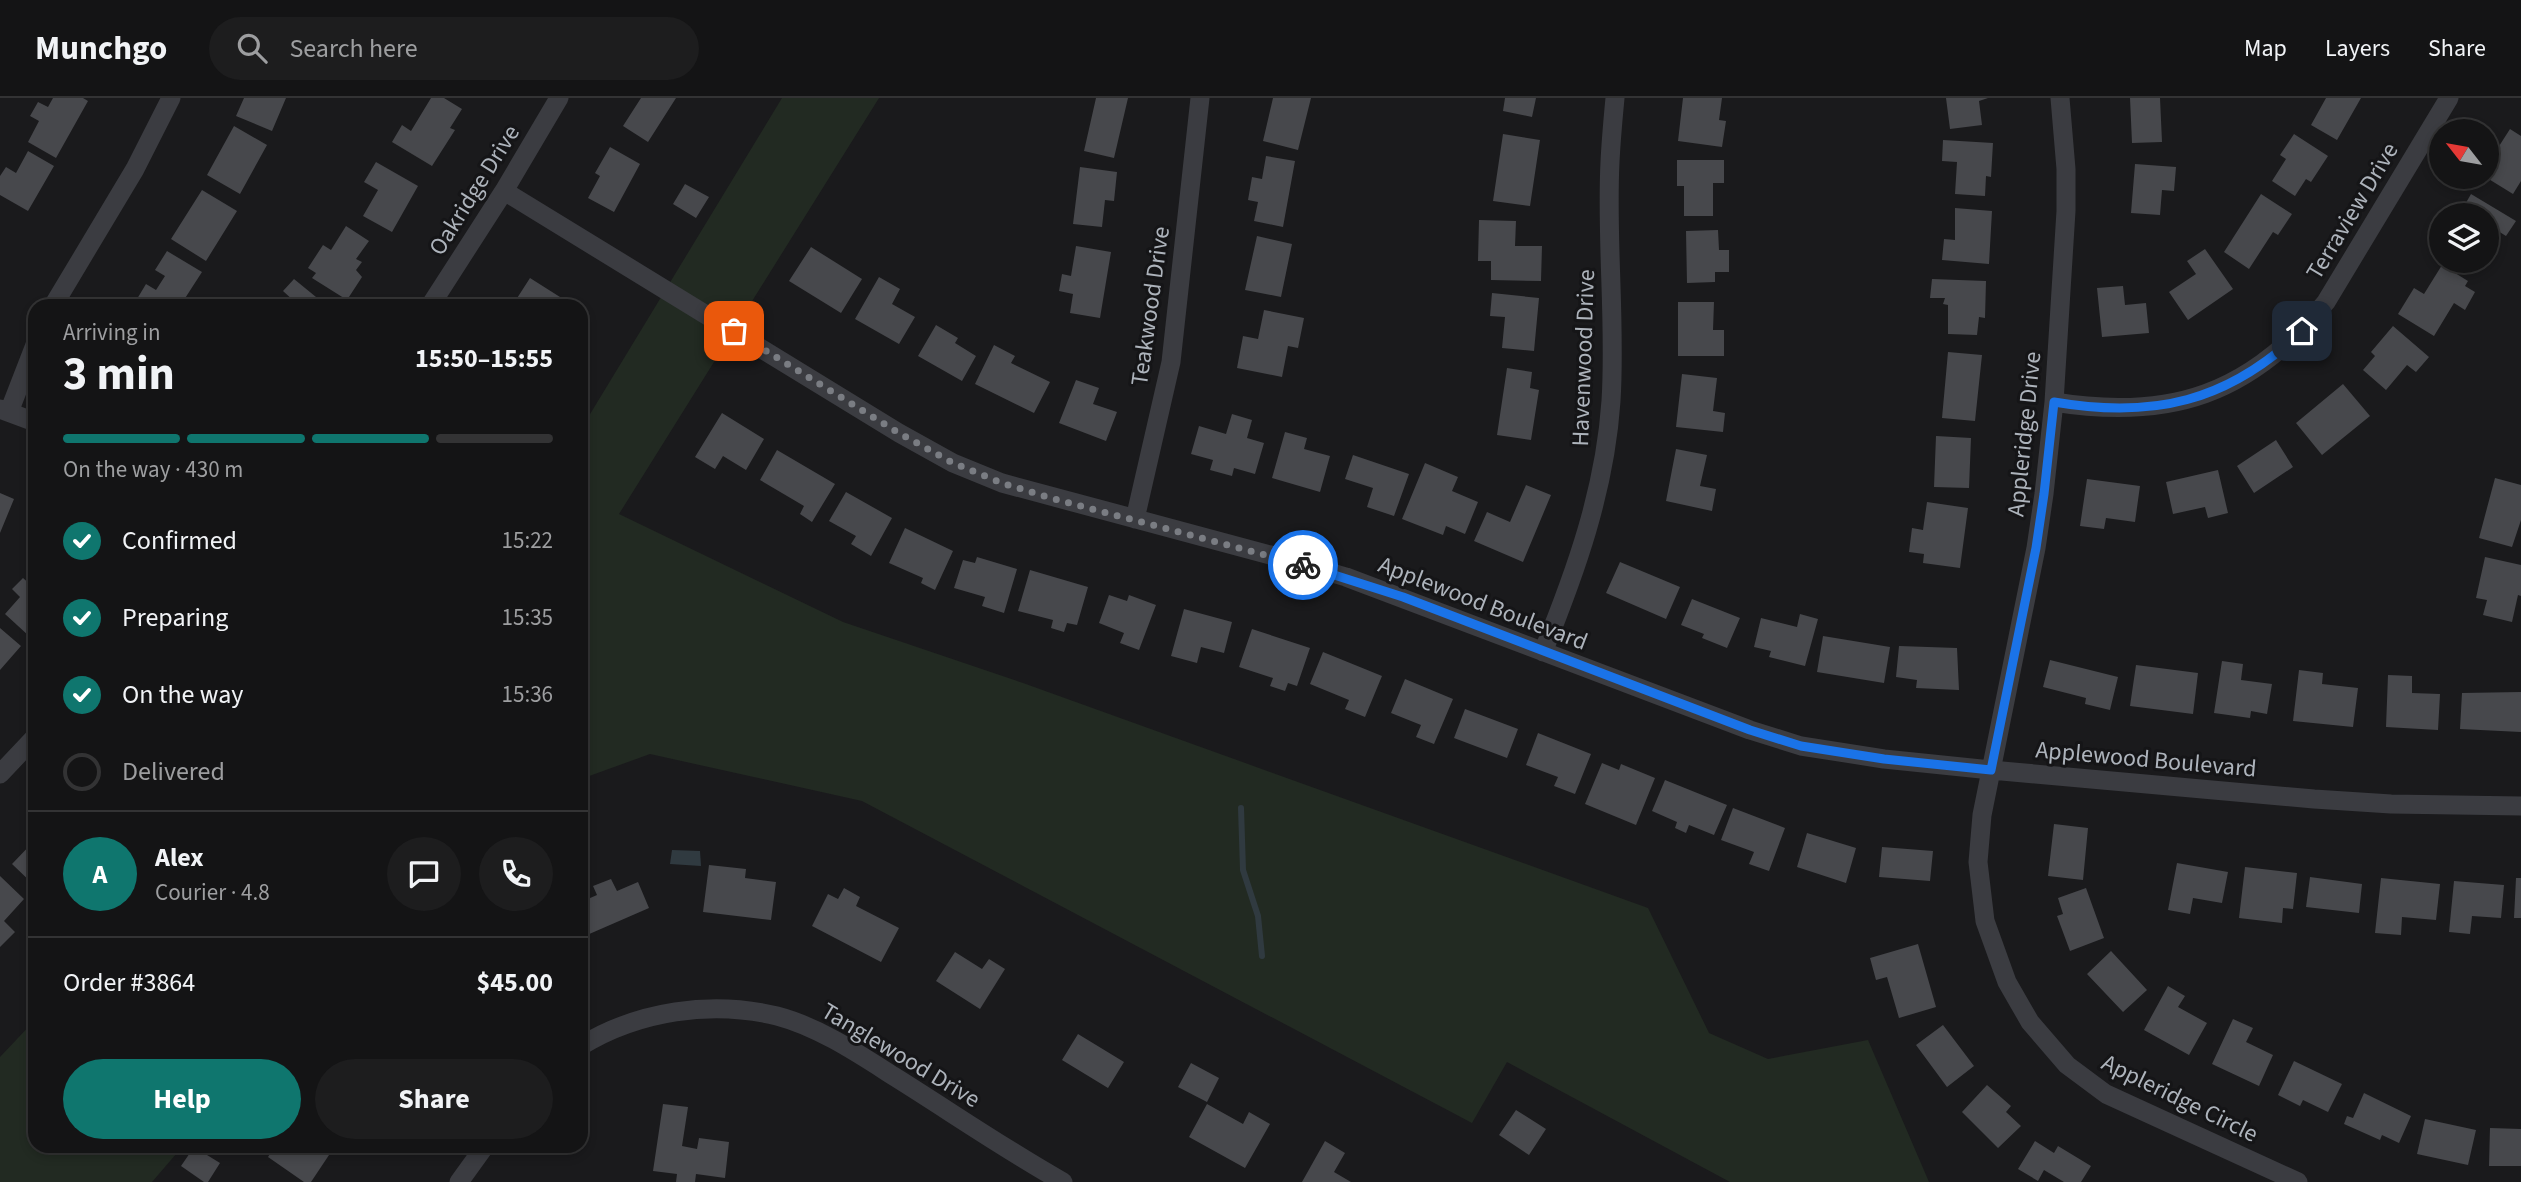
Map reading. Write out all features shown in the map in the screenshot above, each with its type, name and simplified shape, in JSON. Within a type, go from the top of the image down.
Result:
[{"type":"street","points":[[57,299],[135,169],[171,98]]},
{"type":"street","name":"Oakridge Drive","points":[[434,299],[504,191],[559,98]]},
{"type":"street","name":"Teakwood Drive","points":[[1135,519],[1171,362],[1200,98]]},
{"type":"street","name":"Havenwood Drive","points":[[1543,652],[1584,545],[1598,493],[1606,444],[1612,365],[1609,163],[1615,98]]},
{"type":"street","name":"Appleridge Drive","points":[[1991,770],[2036,548],[2054,402],[2066,211],[2066,169],[2060,98]]},
{"type":"street","name":"Terraview Drive","points":[[2054,402],[2126,410],[2161,406],[2225,386],[2268,360],[2302,331],[2326,302],[2449,98]]},
{"type":"street","name":"Applewood Boulevard","points":[[504,191],[899,433],[953,463],[1002,483],[1047,497],[1346,577],[1707,715],[1801,746],[1884,759],[1991,770],[2327,800],[2521,806]]},
{"type":"street","points":[[28,360],[4,411],[28,420]]},
{"type":"street","points":[[0,774],[28,744]]},
{"type":"street","name":"Appleridge Circle","points":[[1991,770],[1982,815],[1978,862],[1984,921],[2007,982],[2030,1022],[2067,1065],[2106,1094],[2298,1182]]},
{"type":"street","name":"Tanglewood Drive","points":[[588,1042],[609,1030],[682,1010],[738,1009],[776,1016],[828,1037],[1063,1182]]},
{"type":"street","points":[[459,1182],[480,1153]]},
{"type":"shaded area","points":[[782,98],[879,98],[619,514],[843,622],[1023,683],[1648,908],[1709,1033],[1768,1059],[1868,1040],[1929,1182],[1730,1182],[1507,1062],[1472,1123],[862,801],[650,754],[588,776],[588,417]]},
{"type":"shaded area","points":[[672,850],[700,851],[701,866],[670,864]]},
{"type":"shaded area","points":[[28,1027],[28,1153],[177,1153],[152,1182],[0,1182],[0,1057]]},
{"type":"building","points":[[53,98],[83,98],[88,101],[56,158],[28,142],[39,121],[30,116],[38,102],[48,107]]},
{"type":"building","points":[[244,98],[286,98],[272,131],[236,116]]},
{"type":"building","points":[[431,98],[444,98],[462,109],[450,128],[455,130],[432,166],[392,142],[402,125],[411,131]]},
{"type":"building","points":[[641,98],[676,98],[648,142],[623,126]]},
{"type":"building","points":[[1096,98],[1128,98],[1114,158],[1084,151]]},
{"type":"building","points":[[1273,98],[1311,98],[1298,150],[1263,141]]},
{"type":"building","points":[[1505,98],[1536,98],[1532,117],[1503,111]]},
{"type":"building","points":[[1683,98],[1722,98],[1719,120],[1726,121],[1722,147],[1678,141]]},
{"type":"building","points":[[1946,98],[1988,98],[1979,101],[1982,125],[1950,129]]},
{"type":"building","points":[[2130,98],[2160,98],[2162,142],[2132,143]]},
{"type":"building","points":[[2326,98],[2361,98],[2337,140],[2311,125]]},
{"type":"building","points":[[234,126],[267,145],[240,194],[207,175]]},
{"type":"building","points":[[2510,129],[2521,136],[2521,181],[2513,194],[2499,185],[2499,146]]},
{"type":"building","points":[[1503,134],[1540,140],[1530,206],[1493,201]]},
{"type":"building","points":[[2294,134],[2328,156],[2311,182],[2306,179],[2295,196],[2272,181],[2286,159],[2280,155]]},
{"type":"building","points":[[1943,140],[1993,143],[1991,177],[1986,176],[1985,196],[1955,194],[1957,162],[1942,161]]},
{"type":"building","points":[[610,147],[640,164],[614,212],[588,198],[600,176],[595,173]]},
{"type":"building","points":[[28,151],[54,166],[28,211],[0,195],[0,176],[6,167],[16,173]]},
{"type":"building","points":[[1266,156],[1295,161],[1283,227],[1254,221],[1258,202],[1248,200],[1252,177],[1262,179]]},
{"type":"building","points":[[1677,160],[1724,160],[1724,183],[1713,183],[1713,216],[1684,216],[1684,186],[1677,186]]},
{"type":"building","points":[[376,162],[418,186],[392,232],[363,216],[378,190],[364,182]]},
{"type":"building","points":[[2135,164],[2176,167],[2174,191],[2162,190],[2160,215],[2131,213]]},
{"type":"building","points":[[1080,167],[1117,172],[1114,201],[1105,200],[1102,227],[1073,224]]},
{"type":"building","points":[[685,184],[709,197],[696,218],[673,204]]},
{"type":"building","points":[[202,190],[237,211],[206,261],[171,239]]},
{"type":"building","points":[[2261,194],[2292,214],[2278,235],[2273,232],[2249,269],[2224,252]]},
{"type":"building","points":[[2471,194],[2486,203],[2466,203]]},
{"type":"building","points":[[1955,208],[1992,211],[1989,264],[1942,260],[1944,239],[1955,240]]},
{"type":"building","points":[[2499,211],[2516,221],[2506,236],[2499,232]]},
{"type":"building","points":[[1479,220],[1516,221],[1515,246],[1542,246],[1541,281],[1491,280],[1491,261],[1478,261]]},
{"type":"building","points":[[346,226],[369,241],[356,259],[362,262],[356,270],[362,277],[348,299],[312,278],[316,273],[308,268],[323,245],[331,250]]},
{"type":"building","points":[[1718,230],[1719,250],[1729,250],[1729,272],[1715,272],[1715,282],[1687,283],[1686,231]]},
{"type":"building","points":[[1257,236],[1292,244],[1281,297],[1245,290]]},
{"type":"building","points":[[1076,246],[1111,252],[1100,318],[1070,313],[1073,294],[1059,291],[1062,274],[1071,276]]},
{"type":"building","points":[[811,247],[862,279],[841,313],[789,281]]},
{"type":"building","points":[[2205,249],[2233,289],[2188,320],[2169,292],[2196,274],[2187,261]]},
{"type":"building","points":[[167,251],[202,272],[185,299],[137,299],[146,284],[156,290],[165,276],[155,270]]},
{"type":"building","points":[[2437,273],[2455,273],[2468,281],[2465,286],[2475,292],[2465,310],[2454,303],[2434,336],[2398,314],[2414,288],[2424,294]]},
{"type":"building","points":[[879,277],[900,289],[892,304],[915,317],[899,344],[855,319]]},
{"type":"building","points":[[530,278],[560,297],[559,299],[516,299]]},
{"type":"building","points":[[294,279],[318,299],[292,299],[283,291]]},
{"type":"building","points":[[1932,279],[1986,281],[1985,318],[1979,317],[1977,335],[1948,334],[1948,305],[1943,304],[1945,298],[1930,298]]},
{"type":"building","points":[[2123,286],[2125,305],[2146,303],[2149,333],[2102,337],[2097,288]]},
{"type":"building","points":[[1492,293],[1539,298],[1534,351],[1502,348],[1505,317],[1490,316]]},
{"type":"building","points":[[1678,302],[1714,302],[1713,330],[1724,330],[1724,356],[1678,356]]},
{"type":"building","points":[[1264,310],[1304,318],[1298,348],[1288,346],[1282,377],[1237,368],[1243,336],[1258,339]]},
{"type":"building","points":[[936,325],[958,338],[955,343],[976,356],[962,381],[918,356]]},
{"type":"building","points":[[2393,326],[2429,357],[2416,372],[2407,365],[2386,390],[2363,370],[2375,356],[2371,352]]},
{"type":"building","points":[[994,345],[1015,356],[1011,363],[1050,382],[1034,413],[975,384]]},
{"type":"building","points":[[1948,352],[1982,355],[1975,421],[1942,418]]},
{"type":"building","points":[[1507,368],[1532,372],[1530,388],[1539,390],[1531,440],[1497,435]]},
{"type":"building","points":[[1682,374],[1717,378],[1713,411],[1725,413],[1723,432],[1676,427]]},
{"type":"building","points":[[1076,380],[1099,388],[1093,404],[1117,412],[1106,441],[1059,423]]},
{"type":"building","points":[[2343,384],[2370,416],[2322,455],[2296,423]]},
{"type":"building","points":[[722,413],[764,439],[746,470],[723,456],[715,469],[695,457]]},
{"type":"building","points":[[1232,414],[1252,420],[1247,438],[1264,443],[1255,474],[1234,468],[1232,476],[1210,470],[1213,460],[1191,454],[1199,426],[1226,434]]},
{"type":"building","points":[[1285,432],[1307,438],[1304,449],[1330,456],[1320,492],[1272,478]]},
{"type":"building","points":[[1936,436],[1971,438],[1969,488],[1934,487]]},
{"type":"building","points":[[2276,440],[2293,467],[2254,493],[2237,466]]},
{"type":"building","points":[[1676,449],[1707,455],[1700,486],[1716,489],[1712,511],[1666,501]]},
{"type":"building","points":[[777,450],[835,484],[812,522],[800,514],[804,506],[760,480]]},
{"type":"building","points":[[1353,455],[1409,474],[1394,516],[1367,507],[1373,488],[1345,479]]},
{"type":"building","points":[[1425,463],[1458,477],[1452,491],[1478,502],[1465,534],[1446,526],[1443,535],[1402,519]]},
{"type":"building","points":[[2218,470],[2228,513],[2208,518],[2205,507],[2173,514],[2166,482]]},
{"type":"building","points":[[2495,478],[2521,485],[2521,520],[2512,547],[2479,538]]},
{"type":"building","points":[[2087,479],[2140,486],[2135,522],[2106,518],[2104,529],[2080,526]]},
{"type":"building","points":[[1526,485],[1551,495],[1523,562],[1474,541],[1487,512],[1510,522]]},
{"type":"building","points":[[846,492],[892,518],[871,556],[851,544],[856,536],[829,521]]},
{"type":"building","points":[[0,493],[14,499],[0,533]]},
{"type":"building","points":[[1927,502],[1968,508],[1960,568],[1923,563],[1924,554],[1909,552],[1912,528],[1923,530]]},
{"type":"building","points":[[905,528],[953,551],[935,590],[921,583],[923,578],[889,563]]},
{"type":"building","points":[[977,557],[1017,569],[1004,613],[982,606],[985,597],[954,588],[963,560],[975,563]]},
{"type":"building","points":[[2485,557],[2521,565],[2521,596],[2518,595],[2512,622],[2483,615],[2487,600],[2476,598]]},
{"type":"building","points":[[1620,562],[1680,587],[1666,619],[1606,593]]},
{"type":"building","points":[[1030,570],[1088,587],[1077,625],[1067,623],[1064,632],[1051,628],[1053,620],[1018,611]]},
{"type":"building","points":[[23,578],[28,582],[28,635],[5,614],[20,597],[12,589]]},
{"type":"building","points":[[1109,595],[1127,601],[1129,595],[1156,605],[1139,650],[1120,643],[1124,633],[1099,623]]},
{"type":"building","points":[[1692,599],[1740,618],[1727,648],[1702,638],[1704,634],[1681,625]]},
{"type":"building","points":[[1184,609],[1232,622],[1224,653],[1201,647],[1197,663],[1171,656]]},
{"type":"building","points":[[1800,614],[1818,619],[1805,666],[1769,657],[1771,651],[1754,647],[1761,618],[1797,627]]},
{"type":"building","points":[[0,628],[21,646],[0,670]]},
{"type":"building","points":[[1252,629],[1310,648],[1297,686],[1288,683],[1285,691],[1270,686],[1273,678],[1239,667]]},
{"type":"building","points":[[1823,636],[1890,647],[1884,683],[1817,672]]},
{"type":"building","points":[[1899,646],[1957,648],[1959,690],[1916,688],[1917,680],[1896,677]]},
{"type":"building","points":[[1323,652],[1382,676],[1365,717],[1345,709],[1349,700],[1310,684]]},
{"type":"building","points":[[2050,660],[2118,677],[2110,710],[2085,704],[2086,698],[2043,687]]},
{"type":"building","points":[[2222,661],[2243,664],[2241,680],[2272,684],[2267,714],[2251,711],[2250,718],[2214,713]]},
{"type":"building","points":[[2136,665],[2198,673],[2193,714],[2130,706]]},
{"type":"building","points":[[2299,670],[2323,673],[2322,684],[2358,688],[2353,727],[2293,721]]},
{"type":"building","points":[[2388,675],[2412,676],[2412,693],[2440,694],[2438,730],[2386,727]]},
{"type":"building","points":[[1405,679],[1453,699],[1434,744],[1416,737],[1421,725],[1391,713]]},
{"type":"building","points":[[2521,692],[2521,732],[2460,729],[2462,693]]},
{"type":"building","points":[[1465,709],[1518,729],[1507,758],[1454,738]]},
{"type":"building","points":[[1538,733],[1591,754],[1575,794],[1554,786],[1558,777],[1526,765]]},
{"type":"building","points":[[1602,763],[1619,770],[1621,764],[1655,778],[1636,825],[1585,804]]},
{"type":"building","points":[[1665,780],[1727,805],[1714,835],[1689,825],[1686,833],[1675,828],[1677,822],[1652,811]]},
{"type":"building","points":[[1733,808],[1785,828],[1769,871],[1749,864],[1754,852],[1721,840]]},
{"type":"building","points":[[2054,824],[2088,828],[2083,880],[2048,876]]},
{"type":"building","points":[[1807,833],[1856,848],[1846,883],[1797,867]]},
{"type":"building","points":[[28,847],[28,879],[12,864]]},
{"type":"building","points":[[1882,847],[1933,851],[1930,881],[1879,877]]},
{"type":"building","points":[[2177,863],[2228,872],[2222,903],[2193,898],[2190,914],[2168,910]]},
{"type":"building","points":[[709,865],[746,869],[745,878],[776,882],[771,920],[703,912]]},
{"type":"building","points":[[2245,867],[2297,873],[2293,909],[2283,908],[2282,923],[2239,918]]},
{"type":"building","points":[[0,876],[24,899],[4,921],[15,932],[0,947]]},
{"type":"building","points":[[2310,877],[2362,884],[2359,913],[2306,907]]},
{"type":"building","points":[[2381,878],[2440,884],[2436,920],[2402,917],[2401,935],[2375,933]]},
{"type":"building","points":[[2516,878],[2521,878],[2521,918],[2514,918]]},
{"type":"building","points":[[611,879],[617,891],[638,882],[649,908],[588,935],[588,899],[597,895],[593,886]]},
{"type":"building","points":[[2454,881],[2504,885],[2501,918],[2472,916],[2470,934],[2449,932]]},
{"type":"building","points":[[844,888],[860,897],[856,906],[899,928],[881,962],[812,926],[828,894],[838,899]]},
{"type":"building","points":[[2086,888],[2104,938],[2070,951],[2057,916],[2063,914],[2058,898]]},
{"type":"building","points":[[1918,944],[1936,1007],[1899,1018],[1887,977],[1876,980],[1870,958]]},
{"type":"building","points":[[2111,951],[2147,990],[2123,1012],[2087,974]]},
{"type":"building","points":[[955,952],[982,969],[989,959],[1005,969],[980,1009],[936,981]]},
{"type":"building","points":[[2168,986],[2185,996],[2178,1007],[2207,1023],[2189,1055],[2144,1030]]},
{"type":"building","points":[[2233,1019],[2253,1028],[2246,1042],[2273,1055],[2259,1086],[2212,1064]]},
{"type":"building","points":[[1943,1025],[1974,1066],[1947,1087],[1916,1045]]},
{"type":"building","points":[[1078,1034],[1124,1062],[1108,1088],[1062,1060]]},
{"type":"building","points":[[2294,1061],[2342,1084],[2328,1112],[2303,1100],[2300,1106],[2278,1095]]},
{"type":"building","points":[[1191,1063],[1219,1078],[1207,1102],[1178,1087]]},
{"type":"building","points":[[1987,1085],[2011,1106],[2006,1112],[2021,1126],[1998,1148],[1962,1112]]},
{"type":"building","points":[[2364,1093],[2411,1116],[2399,1143],[2382,1135],[2380,1140],[2344,1124],[2347,1116],[2353,1118]]},
{"type":"building","points":[[663,1104],[688,1107],[682,1146],[697,1149],[699,1138],[729,1142],[725,1178],[696,1174],[695,1182],[676,1182],[677,1174],[653,1171]]},
{"type":"building","points":[[1207,1104],[1243,1124],[1249,1112],[1270,1124],[1245,1168],[1189,1137]]},
{"type":"building","points":[[1516,1110],[1546,1129],[1529,1155],[1499,1135]]},
{"type":"building","points":[[2425,1119],[2476,1130],[2468,1165],[2417,1154]]},
{"type":"building","points":[[2490,1128],[2521,1129],[2521,1166],[2489,1166]]},
{"type":"building","points":[[1325,1141],[1345,1153],[1334,1172],[1351,1182],[1302,1182]]},
{"type":"building","points":[[2035,1141],[2054,1153],[2058,1146],[2091,1166],[2081,1182],[2064,1182],[2044,1170],[2038,1181],[2018,1169]]},
{"type":"building","points":[[190,1153],[204,1153],[220,1163],[208,1182],[181,1166]]},
{"type":"building","points":[[271,1153],[330,1153],[311,1182],[304,1182],[268,1157]]},
{"type":"waterway","points":[[1241,808],[1243,870],[1258,916],[1262,956]]},
{"type":"way so far","points":[[734,331],[899,433],[953,463],[1002,483],[1047,497],[1303,565]]},
{"type":"route","points":[[1303,565],[1403,597],[1707,715],[1801,746],[1884,759],[1991,770],[2036,548],[2054,402],[2126,410],[2161,406],[2193,398],[2225,386],[2259,367],[2302,331]]}]
